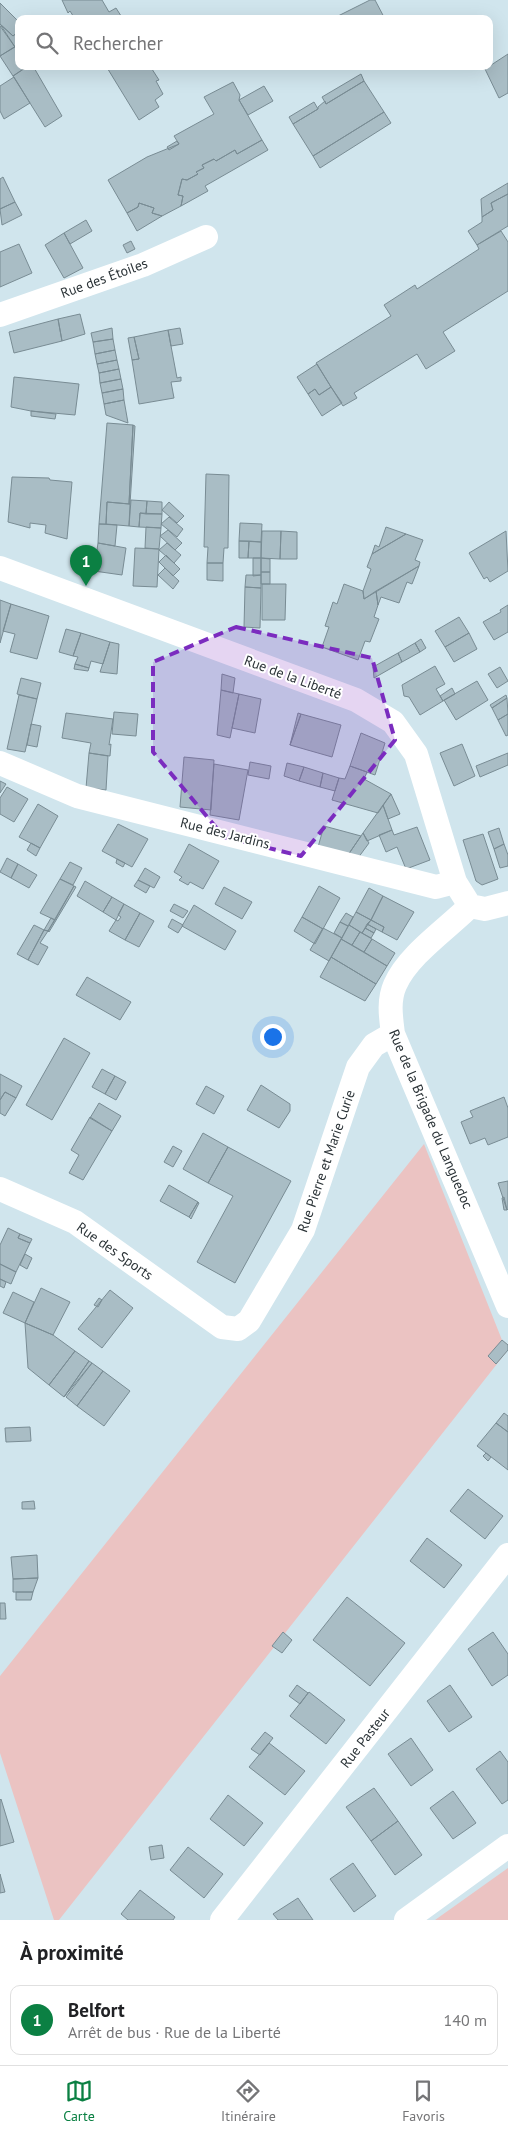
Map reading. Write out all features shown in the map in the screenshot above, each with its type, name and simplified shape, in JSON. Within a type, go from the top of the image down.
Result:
[{"type":"street","name":"Rue des Étoiles","points":[[0,315],[143,265],[206,237]]},
{"type":"street","name":"Rue de la Liberté","points":[[0,568],[356,700],[394,722],[416,754],[455,882],[470,906]]},
{"type":"street","name":"Rue des Jardins","points":[[0,763],[77,796],[436,886],[455,882]]},
{"type":"street","points":[[470,906],[484,909],[508,903]]},
{"type":"street","name":"Rue de la Brigade du Languedoc","points":[[470,906],[408,964],[395,985],[390,1010],[393,1034],[508,1306]]},
{"type":"street","name":"Rue Pierre et Marie Curie","points":[[222,1327],[238,1329],[249,1321],[303,1230],[358,1067],[374,1045],[393,1034]]},
{"type":"street","name":"Rue des Sports","points":[[0,1189],[75,1222],[222,1327]]},
{"type":"street","name":"Rue Pasteur","points":[[222,1920],[508,1556]]},
{"type":"street","points":[[406,1920],[508,1846]]},
{"type":"highlighted area","points":[[236,627],[372,658],[395,740],[301,856],[224,837],[153,752],[153,662]]},
{"type":"shaded area","points":[[424,1144],[502,1340],[508,1345],[508,1350],[59,1920],[54,1920],[0,1753],[0,1676]]},
{"type":"shaded area","points":[[508,1868],[508,1920],[435,1920]]},
{"type":"building","points":[[62,0],[102,0],[109,12],[116,8],[120,15],[72,15],[70,11],[68,13]]},
{"type":"building","points":[[370,0],[375,0],[383,15],[340,15]]},
{"type":"building","points":[[0,3],[15,18],[15,34],[13,36],[0,24]]},
{"type":"building","points":[[0,24],[13,36],[15,34],[15,47]]},
{"type":"building","points":[[0,26],[15,47],[0,56]]},
{"type":"building","points":[[15,47],[15,70],[22,70],[13,76],[0,56]]},
{"type":"building","points":[[508,54],[508,93],[499,98],[485,70],[493,70],[493,64]]},
{"type":"building","points":[[22,70],[35,70],[62,116],[45,127],[13,76]]},
{"type":"building","points":[[108,70],[153,70],[159,80],[156,81],[163,94],[155,100],[159,107],[139,120]]},
{"type":"building","points":[[361,74],[364,81],[326,104],[322,97]]},
{"type":"building","points":[[14,77],[30,103],[4,119],[0,111],[0,86]]},
{"type":"building","points":[[364,81],[384,112],[313,156],[293,124],[318,109],[325,101],[326,104]]},
{"type":"building","points":[[233,82],[240,95],[239,100],[262,140],[237,154],[235,150],[216,161],[214,159],[202,165],[204,168],[196,172],[198,174],[187,180],[182,179],[178,195],[183,196],[181,206],[162,216],[152,213],[154,208],[139,203],[138,207],[127,213],[108,180],[147,157],[179,144],[174,136],[214,114],[204,97]]},
{"type":"building","points":[[264,86],[273,101],[248,115],[239,100]]},
{"type":"building","points":[[314,102],[318,109],[293,124],[289,117]]},
{"type":"building","points":[[384,112],[391,123],[320,168],[313,156]]},
{"type":"building","points":[[262,140],[268,150],[205,186],[208,191],[181,206],[183,196],[178,195],[182,179],[187,180],[198,174],[196,172],[204,168],[202,165],[214,159],[216,161],[235,150],[237,154]]},
{"type":"building","points":[[177,141],[179,144],[169,150],[167,147]]},
{"type":"building","points":[[3,177],[15,202],[0,209],[0,179]]},
{"type":"building","points":[[508,183],[508,194],[491,203],[493,210],[482,217],[481,199]]},
{"type":"building","points":[[508,194],[508,226],[477,245],[468,231],[482,222],[482,217],[493,210],[491,203]]},
{"type":"building","points":[[15,202],[22,215],[2,225],[0,209]]},
{"type":"building","points":[[139,203],[154,208],[152,213],[162,216],[137,231],[127,213],[138,207]]},
{"type":"building","points":[[86,220],[92,231],[70,244],[64,233]]},
{"type":"building","points":[[501,231],[508,242],[508,291],[443,332],[455,351],[426,369],[417,354],[354,393],[357,398],[343,406],[316,363],[391,316],[384,305],[415,285],[417,289],[479,249],[477,245]]},
{"type":"building","points":[[64,233],[83,268],[64,278],[45,245]]},
{"type":"building","points":[[131,241],[135,249],[127,253],[123,245]]},
{"type":"building","points":[[19,244],[32,273],[0,287],[0,252]]},
{"type":"building","points":[[80,314],[85,334],[62,341],[58,319]]},
{"type":"building","points":[[58,319],[62,341],[14,353],[9,332]]},
{"type":"building","points":[[112,328],[113,339],[93,342],[91,333]]},
{"type":"building","points":[[180,328],[183,344],[171,346],[168,330]]},
{"type":"building","points":[[168,330],[177,378],[181,377],[181,381],[171,382],[174,398],[139,404],[132,360],[139,359],[134,337]]},
{"type":"building","points":[[134,337],[139,359],[132,360],[128,338]]},
{"type":"building","points":[[113,339],[115,350],[95,354],[93,342]]},
{"type":"building","points":[[115,350],[117,360],[97,364],[95,354]]},
{"type":"building","points":[[117,360],[119,369],[99,373],[97,364]]},
{"type":"building","points":[[317,364],[331,387],[319,395],[315,389],[308,394],[297,377]]},
{"type":"building","points":[[119,369],[121,379],[100,383],[99,373]]},
{"type":"building","points":[[14,377],[79,384],[75,415],[11,407]]},
{"type":"building","points":[[121,379],[123,389],[102,393],[100,383]]},
{"type":"building","points":[[331,387],[342,403],[322,416],[308,394],[315,389],[319,395]]},
{"type":"building","points":[[123,389],[124,400],[104,404],[102,393]]},
{"type":"building","points":[[124,400],[128,423],[106,415],[104,404]]},
{"type":"building","points":[[31,411],[56,414],[55,419],[31,416]]},
{"type":"building","points":[[107,423],[133,425],[129,504],[107,502],[106,524],[99,524]]},
{"type":"building","points":[[133,425],[135,426],[129,504]]},
{"type":"building","points":[[206,474],[229,475],[228,548],[224,548],[223,563],[207,563],[208,547],[204,547]]},
{"type":"building","points":[[12,477],[49,478],[50,480],[72,482],[67,539],[45,533],[46,525],[30,523],[30,528],[8,522]]},
{"type":"building","points":[[131,500],[147,501],[146,514],[140,513],[139,527],[129,526]]},
{"type":"building","points":[[147,501],[162,502],[162,514],[146,514]]},
{"type":"building","points":[[107,502],[130,504],[129,526],[106,524]]},
{"type":"building","points":[[169,502],[184,516],[177,523],[162,510]]},
{"type":"building","points":[[140,513],[162,514],[161,528],[139,527]]},
{"type":"building","points":[[169,517],[183,529],[177,537],[161,524]]},
{"type":"building","points":[[240,523],[262,524],[261,542],[239,541]]},
{"type":"building","points":[[99,524],[117,525],[115,546],[98,543]]},
{"type":"building","points":[[146,527],[161,528],[159,549],[145,548]]},
{"type":"building","points":[[386,527],[406,534],[372,554],[375,545],[379,547]]},
{"type":"building","points":[[168,530],[182,543],[175,550],[160,536]]},
{"type":"building","points":[[262,531],[281,531],[280,559],[261,558]]},
{"type":"building","points":[[281,531],[297,532],[297,559],[280,559]]},
{"type":"building","points":[[506,531],[508,571],[490,582],[487,577],[484,579],[469,553]]},
{"type":"building","points":[[406,534],[423,540],[415,560],[420,562],[419,566],[364,599],[363,591],[371,569],[367,567],[372,554]]},
{"type":"building","points":[[239,541],[249,541],[248,558],[239,558]]},
{"type":"building","points":[[249,541],[261,542],[261,558],[248,558]]},
{"type":"building","points":[[98,543],[126,548],[122,575],[94,571]]},
{"type":"building","points":[[167,543],[181,555],[174,563],[159,550]]},
{"type":"building","points":[[135,548],[159,549],[157,587],[133,586]]},
{"type":"building","points":[[166,555],[180,569],[173,576],[159,562]]},
{"type":"building","points":[[253,558],[261,558],[261,575],[253,576]]},
{"type":"building","points":[[261,558],[270,559],[270,572],[261,572]]},
{"type":"building","points":[[207,563],[223,563],[223,581],[207,580]]},
{"type":"building","points":[[419,566],[412,584],[407,582],[399,603],[381,597],[378,605],[376,591]]},
{"type":"building","points":[[165,568],[179,581],[173,589],[158,575]]},
{"type":"building","points":[[261,572],[270,572],[270,584],[261,584]]},
{"type":"building","points":[[246,575],[261,575],[261,588],[245,587]]},
{"type":"building","points":[[262,584],[286,584],[285,620],[262,620]]},
{"type":"building","points":[[344,584],[363,591],[364,599],[376,591],[378,605],[374,617],[379,619],[370,642],[365,641],[358,660],[322,647],[329,627],[325,626],[333,602],[337,604]]},
{"type":"building","points":[[245,587],[261,588],[260,628],[244,627]]},
{"type":"building","points":[[0,600],[11,604],[0,643]]},
{"type":"building","points":[[11,604],[49,616],[37,659],[10,652],[15,634],[3,631]]},
{"type":"building","points":[[508,605],[508,632],[494,640],[483,622],[501,612],[500,610]]},
{"type":"building","points":[[459,617],[469,633],[445,647],[435,631]]},
{"type":"building","points":[[66,629],[81,633],[73,656],[59,652]]},
{"type":"building","points":[[81,633],[110,642],[103,664],[91,661],[89,668],[75,664],[78,657],[73,656]]},
{"type":"building","points":[[469,633],[477,649],[454,662],[445,647]]},
{"type":"building","points":[[421,639],[426,648],[420,652],[415,643]]},
{"type":"building","points":[[110,642],[119,644],[117,674],[100,672]]},
{"type":"building","points":[[415,643],[420,652],[402,662],[398,653]]},
{"type":"building","points":[[398,653],[402,662],[374,678],[373,667]]},
{"type":"building","points":[[75,664],[89,668],[88,671],[74,669]]},
{"type":"building","points":[[435,666],[445,684],[436,689],[443,701],[420,715],[409,697],[404,696],[402,685]]},
{"type":"building","points":[[500,667],[508,681],[497,688],[488,674]]},
{"type":"building","points":[[222,674],[235,678],[233,693],[221,690]]},
{"type":"building","points":[[21,678],[41,683],[37,699],[17,694]]},
{"type":"building","points":[[477,681],[488,700],[456,720],[444,700]]},
{"type":"building","points":[[452,688],[455,694],[443,701],[440,696]]},
{"type":"building","points":[[221,690],[239,694],[230,738],[217,735]]},
{"type":"building","points":[[239,694],[261,699],[255,733],[232,728]]},
{"type":"building","points":[[19,695],[37,699],[25,752],[7,749]]},
{"type":"building","points":[[506,695],[507,698],[492,708],[490,705]]},
{"type":"building","points":[[507,698],[508,714],[498,720],[492,708]]},
{"type":"building","points":[[114,712],[138,714],[136,736],[112,734]]},
{"type":"building","points":[[66,713],[113,719],[109,745],[111,744],[110,756],[89,753],[91,743],[62,738]]},
{"type":"building","points":[[298,713],[301,714],[290,745]]},
{"type":"building","points":[[301,714],[341,725],[332,757],[290,745]]},
{"type":"building","points":[[508,714],[508,735],[506,736],[498,720]]},
{"type":"building","points":[[31,724],[41,726],[37,747],[27,745]]},
{"type":"building","points":[[361,733],[385,743],[375,775],[350,766]]},
{"type":"building","points":[[462,744],[475,776],[454,786],[440,753]]},
{"type":"building","points":[[89,753],[108,756],[106,790],[86,788]]},
{"type":"building","points":[[508,753],[508,765],[480,777],[476,766]]},
{"type":"building","points":[[184,757],[214,760],[211,810],[180,807]]},
{"type":"building","points":[[250,762],[271,766],[269,779],[248,775]]},
{"type":"building","points":[[287,763],[304,767],[299,781],[284,776]]},
{"type":"building","points":[[214,764],[248,770],[239,820],[210,815]]},
{"type":"building","points":[[350,766],[367,772],[364,779],[391,794],[378,813],[332,800],[339,778],[345,779]]},
{"type":"building","points":[[304,767],[323,773],[320,787],[299,781]]},
{"type":"building","points":[[323,773],[339,778],[335,791],[320,787]]},
{"type":"building","points":[[0,781],[6,784],[0,793]]},
{"type":"building","points":[[7,787],[28,799],[14,822],[0,814],[0,798]]},
{"type":"building","points":[[391,794],[400,814],[388,819],[383,805]]},
{"type":"building","points":[[38,804],[58,816],[40,848],[19,837]]},
{"type":"building","points":[[383,805],[392,830],[367,841],[363,833]]},
{"type":"building","points":[[118,824],[148,839],[132,867],[102,851]]},
{"type":"building","points":[[324,826],[361,836],[348,855],[318,847]]},
{"type":"building","points":[[417,827],[430,860],[406,869],[397,847],[386,852],[379,835],[392,830],[394,835]]},
{"type":"building","points":[[499,828],[504,844],[494,849],[488,832]]},
{"type":"building","points":[[363,833],[369,843],[358,858],[348,855]]},
{"type":"building","points":[[483,834],[498,879],[482,885],[476,881],[463,840]]},
{"type":"building","points":[[31,843],[40,848],[36,856],[27,850]]},
{"type":"building","points":[[189,844],[219,861],[203,889],[190,882],[188,885],[179,880],[182,877],[174,872]]},
{"type":"building","points":[[504,844],[508,855],[508,866],[500,868],[494,849]]},
{"type":"building","points":[[7,858],[18,864],[11,878],[0,872]]},
{"type":"building","points":[[117,859],[125,863],[123,867],[116,863]]},
{"type":"building","points":[[70,862],[82,868],[73,885],[60,879]]},
{"type":"building","points":[[18,864],[37,875],[29,888],[11,878]]},
{"type":"building","points":[[145,868],[160,877],[154,888],[138,880]]},
{"type":"building","points":[[60,879],[74,886],[55,920],[40,913]]},
{"type":"building","points":[[138,880],[150,886],[146,893],[134,886]]},
{"type":"building","points":[[85,881],[112,897],[103,912],[77,896]]},
{"type":"building","points":[[74,886],[76,887],[49,932],[48,931]]},
{"type":"building","points":[[319,886],[340,898],[323,929],[302,917]]},
{"type":"building","points":[[224,887],[252,902],[242,919],[215,904]]},
{"type":"building","points":[[369,888],[383,896],[371,920],[356,912]]},
{"type":"building","points":[[383,896],[414,912],[397,940],[382,932],[384,927],[371,920]]},
{"type":"building","points":[[112,897],[124,904],[116,920],[103,912]]},
{"type":"building","points":[[124,904],[140,913],[125,940],[109,931],[116,920],[118,921],[121,917],[118,915]]},
{"type":"building","points":[[174,904],[188,911],[183,918],[170,911]]},
{"type":"building","points":[[194,905],[236,931],[225,950],[182,926]]},
{"type":"building","points":[[356,912],[371,920],[362,933],[349,925]]},
{"type":"building","points":[[140,913],[154,921],[139,947],[125,940]]},
{"type":"building","points":[[346,913],[353,917],[348,926],[340,922]]},
{"type":"building","points":[[302,917],[323,929],[315,944],[294,931]]},
{"type":"building","points":[[51,918],[55,920],[48,931],[44,930]]},
{"type":"building","points":[[172,919],[183,925],[178,933],[168,927]]},
{"type":"building","points":[[371,920],[384,927],[382,932],[367,924]]},
{"type":"building","points":[[340,922],[348,926],[342,938],[334,933]]},
{"type":"building","points":[[367,924],[376,929],[374,933],[365,928]]},
{"type":"building","points":[[34,925],[44,930],[28,960],[17,954]]},
{"type":"building","points":[[349,925],[360,932],[352,945],[341,939]]},
{"type":"building","points":[[323,928],[342,938],[329,961],[310,950]]},
{"type":"building","points":[[365,928],[374,933],[371,938],[362,933]]},
{"type":"building","points":[[44,930],[48,931],[40,943],[48,947],[38,965],[28,960]]},
{"type":"building","points":[[360,932],[372,939],[364,952],[352,945]]},
{"type":"building","points":[[341,939],[387,966],[376,984],[331,957]]},
{"type":"building","points":[[372,939],[395,953],[387,966],[364,952]]},
{"type":"building","points":[[331,957],[376,984],[365,1001],[320,977]]},
{"type":"building","points":[[87,977],[131,1002],[120,1020],[76,995]]},
{"type":"building","points":[[64,1038],[90,1053],[52,1120],[26,1105]]},
{"type":"building","points":[[102,1069],[115,1076],[105,1094],[92,1087]]},
{"type":"building","points":[[0,1074],[22,1086],[16,1098],[5,1092],[0,1100]]},
{"type":"building","points":[[115,1076],[126,1082],[116,1100],[105,1094]]},
{"type":"building","points":[[261,1085],[290,1104],[290,1111],[279,1128],[247,1110]]},
{"type":"building","points":[[206,1086],[224,1096],[214,1114],[196,1104]]},
{"type":"building","points":[[5,1092],[16,1098],[5,1116],[0,1113],[0,1100]]},
{"type":"building","points":[[504,1097],[508,1108],[508,1137],[488,1145],[485,1138],[470,1144],[461,1122],[473,1117],[470,1111]]},
{"type":"building","points":[[99,1103],[121,1116],[112,1131],[90,1118]]},
{"type":"building","points":[[90,1117],[112,1131],[83,1180],[69,1173],[79,1155],[71,1150]]},
{"type":"building","points":[[203,1133],[228,1147],[208,1183],[183,1169]]},
{"type":"building","points":[[173,1146],[182,1151],[173,1167],[164,1162]]},
{"type":"building","points":[[228,1147],[291,1181],[235,1283],[197,1262],[233,1196],[208,1183]]},
{"type":"building","points":[[508,1181],[508,1209],[507,1210],[498,1183]]},
{"type":"building","points":[[169,1185],[198,1202],[189,1217],[160,1201]]},
{"type":"building","points":[[504,1197],[507,1210],[504,1210],[502,1198]]},
{"type":"building","points":[[199,1203],[191,1219],[189,1217]]},
{"type":"building","points":[[8,1228],[20,1234],[18,1238],[30,1243],[16,1272],[0,1264],[0,1245]]},
{"type":"building","points":[[20,1234],[32,1239],[30,1243],[18,1238]]},
{"type":"building","points":[[25,1254],[32,1258],[27,1269],[20,1265]]},
{"type":"building","points":[[0,1264],[16,1272],[11,1284],[0,1279]]},
{"type":"building","points":[[0,1279],[6,1282],[4,1288],[0,1286]]},
{"type":"building","points":[[41,1288],[70,1302],[53,1335],[25,1323]]},
{"type":"building","points":[[110,1290],[133,1308],[102,1348],[78,1329]]},
{"type":"building","points":[[13,1292],[34,1302],[25,1323],[3,1313]]},
{"type":"building","points":[[99,1298],[102,1300],[98,1307],[94,1305]]},
{"type":"building","points":[[25,1323],[53,1335],[75,1351],[49,1385],[28,1368]]},
{"type":"building","points":[[502,1340],[508,1345],[508,1350],[496,1364],[488,1356]]},
{"type":"building","points":[[75,1351],[89,1361],[64,1397],[49,1385]]},
{"type":"building","points":[[89,1361],[92,1363],[64,1397]]},
{"type":"building","points":[[92,1363],[103,1371],[77,1406],[66,1397]]},
{"type":"building","points":[[103,1371],[130,1391],[104,1426],[77,1406]]},
{"type":"building","points":[[504,1413],[508,1416],[508,1432],[496,1423]]},
{"type":"building","points":[[496,1423],[508,1432],[508,1470],[477,1446]]},
{"type":"building","points":[[30,1427],[31,1441],[6,1442],[5,1428]]},
{"type":"building","points":[[486,1453],[491,1457],[488,1461],[483,1456]]},
{"type":"building","points":[[468,1489],[503,1516],[485,1539],[450,1511]]},
{"type":"building","points":[[34,1501],[35,1509],[22,1509],[22,1502]]},
{"type":"building","points":[[427,1538],[462,1565],[444,1588],[410,1561]]},
{"type":"building","points":[[37,1555],[38,1578],[13,1579],[11,1557]]},
{"type":"building","points":[[38,1578],[33,1592],[13,1592],[13,1579]]},
{"type":"building","points":[[16,1592],[33,1592],[31,1600],[16,1600]]},
{"type":"building","points":[[347,1597],[405,1643],[370,1686],[313,1640]]},
{"type":"building","points":[[0,1603],[5,1603],[6,1619],[0,1619]]},
{"type":"building","points":[[283,1632],[292,1640],[282,1653],[272,1646]]},
{"type":"building","points":[[493,1632],[508,1654],[508,1675],[492,1686],[468,1649]]},
{"type":"building","points":[[297,1685],[308,1693],[300,1704],[289,1696]]},
{"type":"building","points":[[450,1685],[472,1717],[449,1732],[427,1701]]},
{"type":"building","points":[[309,1692],[345,1720],[326,1744],[290,1716]]},
{"type":"building","points":[[265,1732],[273,1738],[260,1755],[251,1749]]},
{"type":"building","points":[[411,1738],[433,1770],[411,1786],[388,1754]]},
{"type":"building","points":[[269,1743],[305,1771],[285,1795],[249,1767]]},
{"type":"building","points":[[500,1751],[508,1762],[508,1800],[502,1804],[476,1769]]},
{"type":"building","points":[[374,1788],[398,1821],[371,1841],[346,1807]]},
{"type":"building","points":[[453,1791],[476,1823],[453,1839],[430,1808]]},
{"type":"building","points":[[228,1795],[263,1823],[244,1846],[210,1819]]},
{"type":"building","points":[[0,1800],[14,1842],[0,1846]]},
{"type":"building","points":[[398,1821],[422,1855],[395,1875],[371,1841]]},
{"type":"building","points":[[162,1845],[164,1858],[151,1860],[149,1847]]},
{"type":"building","points":[[188,1847],[223,1874],[204,1898],[170,1870]]},
{"type":"building","points":[[353,1863],[376,1896],[354,1912],[330,1879]]},
{"type":"building","points":[[0,1874],[5,1892],[0,1893]]},
{"type":"building","points":[[140,1890],[175,1917],[173,1920],[128,1920],[121,1914]]},
{"type":"building","points":[[298,1898],[313,1920],[278,1920],[273,1914]]},
{"type":"place","name":"Belfort","points":[[86,586]]}]
